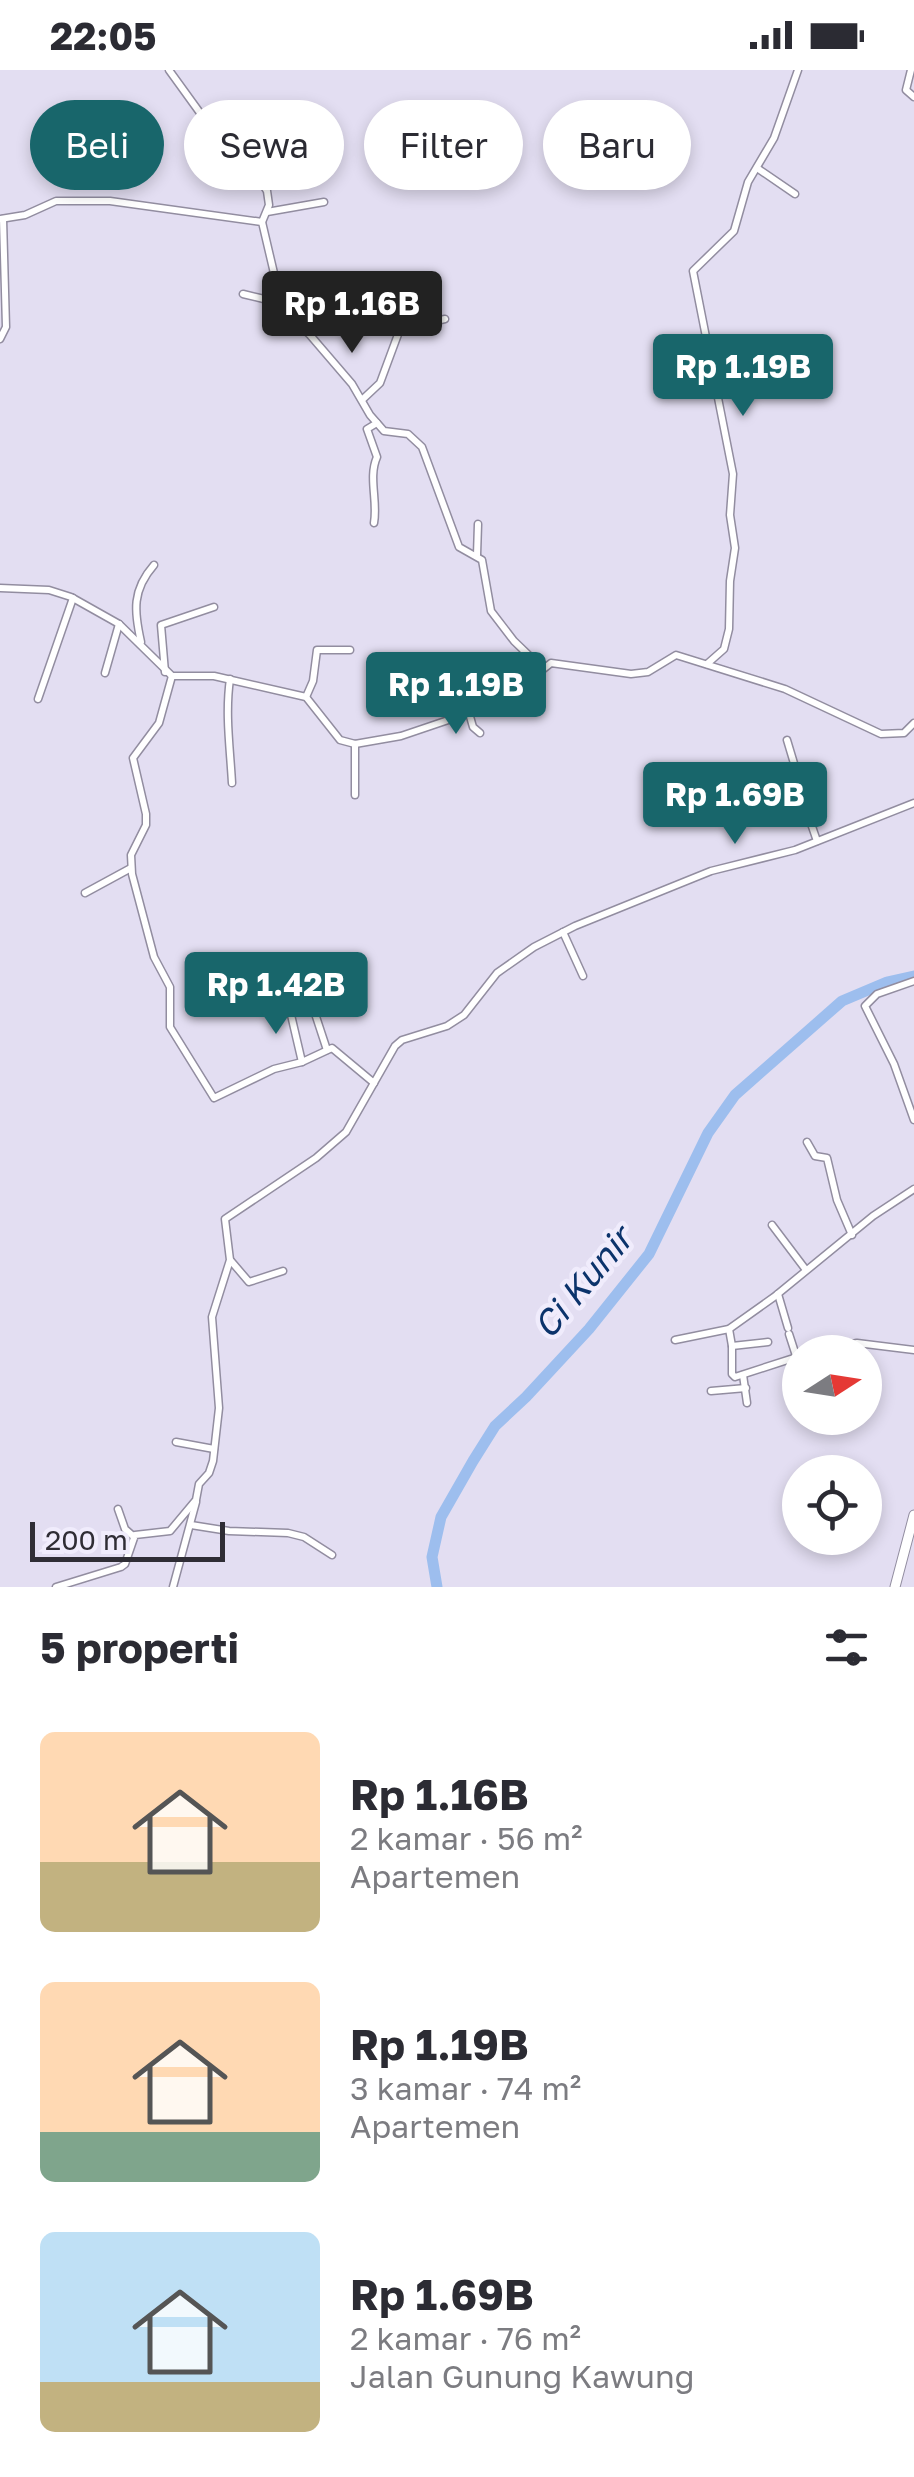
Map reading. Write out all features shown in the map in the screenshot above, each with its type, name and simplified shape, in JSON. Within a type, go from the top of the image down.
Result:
[{"type":"street","points":[[169,70],[205,120],[240,148],[269,196],[262,222],[280,298],[289,316],[310,334],[384,431],[408,434],[422,447],[463,552],[477,555],[483,562],[491,611],[542,668]]},
{"type":"street","points":[[707,664],[724,650],[728,636],[735,548],[730,516],[734,474],[708,329],[693,271],[734,230],[748,182],[774,138],[798,70]]},
{"type":"street","points":[[911,70],[906,90],[914,97]]},
{"type":"street","points":[[757,168],[795,194]]},
{"type":"street","points":[[0,339],[6,327],[2,219],[25,215],[56,201],[110,201],[262,222]]},
{"type":"street","points":[[266,212],[324,202]]},
{"type":"street","points":[[243,294],[280,298]]},
{"type":"street","points":[[363,399],[380,382],[400,330],[445,318]]},
{"type":"street","points":[[374,523],[377,504],[371,469],[377,458],[367,429],[377,423]]},
{"type":"street","points":[[477,555],[478,524]]},
{"type":"street","points":[[142,646],[135,599],[144,576],[154,565]]},
{"type":"street","points":[[0,588],[50,590],[73,598],[118,624],[169,674],[230,679],[306,697],[340,740],[355,744],[401,736],[470,713],[511,695],[551,663],[612,674],[640,673],[676,654],[820,703],[881,734],[904,733],[914,723]]},
{"type":"street","points":[[38,699],[73,598]]},
{"type":"street","points":[[214,608],[161,625],[169,674],[159,723],[133,758],[146,825],[131,855],[131,868],[154,958],[170,987],[170,1027],[212,1096],[218,1098],[274,1068],[302,1062],[328,1050],[337,1050],[374,1083]]},
{"type":"street","points":[[105,673],[118,624]]},
{"type":"street","points":[[306,697],[313,682],[316,651],[350,650]]},
{"type":"street","points":[[230,679],[226,717],[232,783]]},
{"type":"street","points":[[470,713],[473,726],[480,733]]},
{"type":"street","points":[[787,740],[796,770],[793,792],[806,810],[817,842]]},
{"type":"street","points":[[355,744],[356,795]]},
{"type":"street","points":[[173,1587],[199,1484],[209,1473],[214,1449],[219,1408],[212,1317],[230,1260],[225,1219],[332,1147],[346,1132],[402,1040],[434,1032],[464,1015],[497,973],[563,932],[711,871],[817,842],[914,803]]},
{"type":"street","points":[[86,893],[131,868]]},
{"type":"street","points":[[563,932],[583,976]]},
{"type":"street","points":[[302,976],[328,1050]]},
{"type":"street","points":[[914,980],[877,994],[866,1006],[894,1064],[914,1120]]},
{"type":"street","points":[[288,1002],[302,1062]]},
{"type":"street","points":[[807,1142],[814,1156],[827,1158],[836,1200],[852,1235]]},
{"type":"street","points":[[675,1340],[729,1329],[873,1216],[914,1189]]},
{"type":"street","points":[[772,1225],[806,1270]]},
{"type":"street","points":[[230,1260],[249,1282],[283,1271]]},
{"type":"street","points":[[778,1294],[790,1335]]},
{"type":"street","points":[[729,1329],[732,1374],[743,1375],[782,1362]]},
{"type":"street","points":[[732,1346],[768,1342]]},
{"type":"street","points":[[882,1346],[914,1350]]},
{"type":"street","points":[[743,1375],[747,1403]]},
{"type":"street","points":[[711,1391],[746,1388]]},
{"type":"street","points":[[176,1442],[214,1449]]},
{"type":"street","points":[[56,1587],[120,1568],[129,1556],[136,1533],[170,1531],[196,1500]]},
{"type":"street","points":[[118,1509],[125,1528],[134,1536]]},
{"type":"street","points":[[894,1587],[914,1515]]},
{"type":"street","points":[[191,1525],[229,1531],[288,1532],[332,1555]]},
{"type":"waterway","name":"Ci Kunir","points":[[437,1587],[432,1557],[441,1517],[473,1461],[495,1426],[589,1329],[649,1254],[708,1133],[735,1095],[842,1001],[887,982],[914,976]]}]
